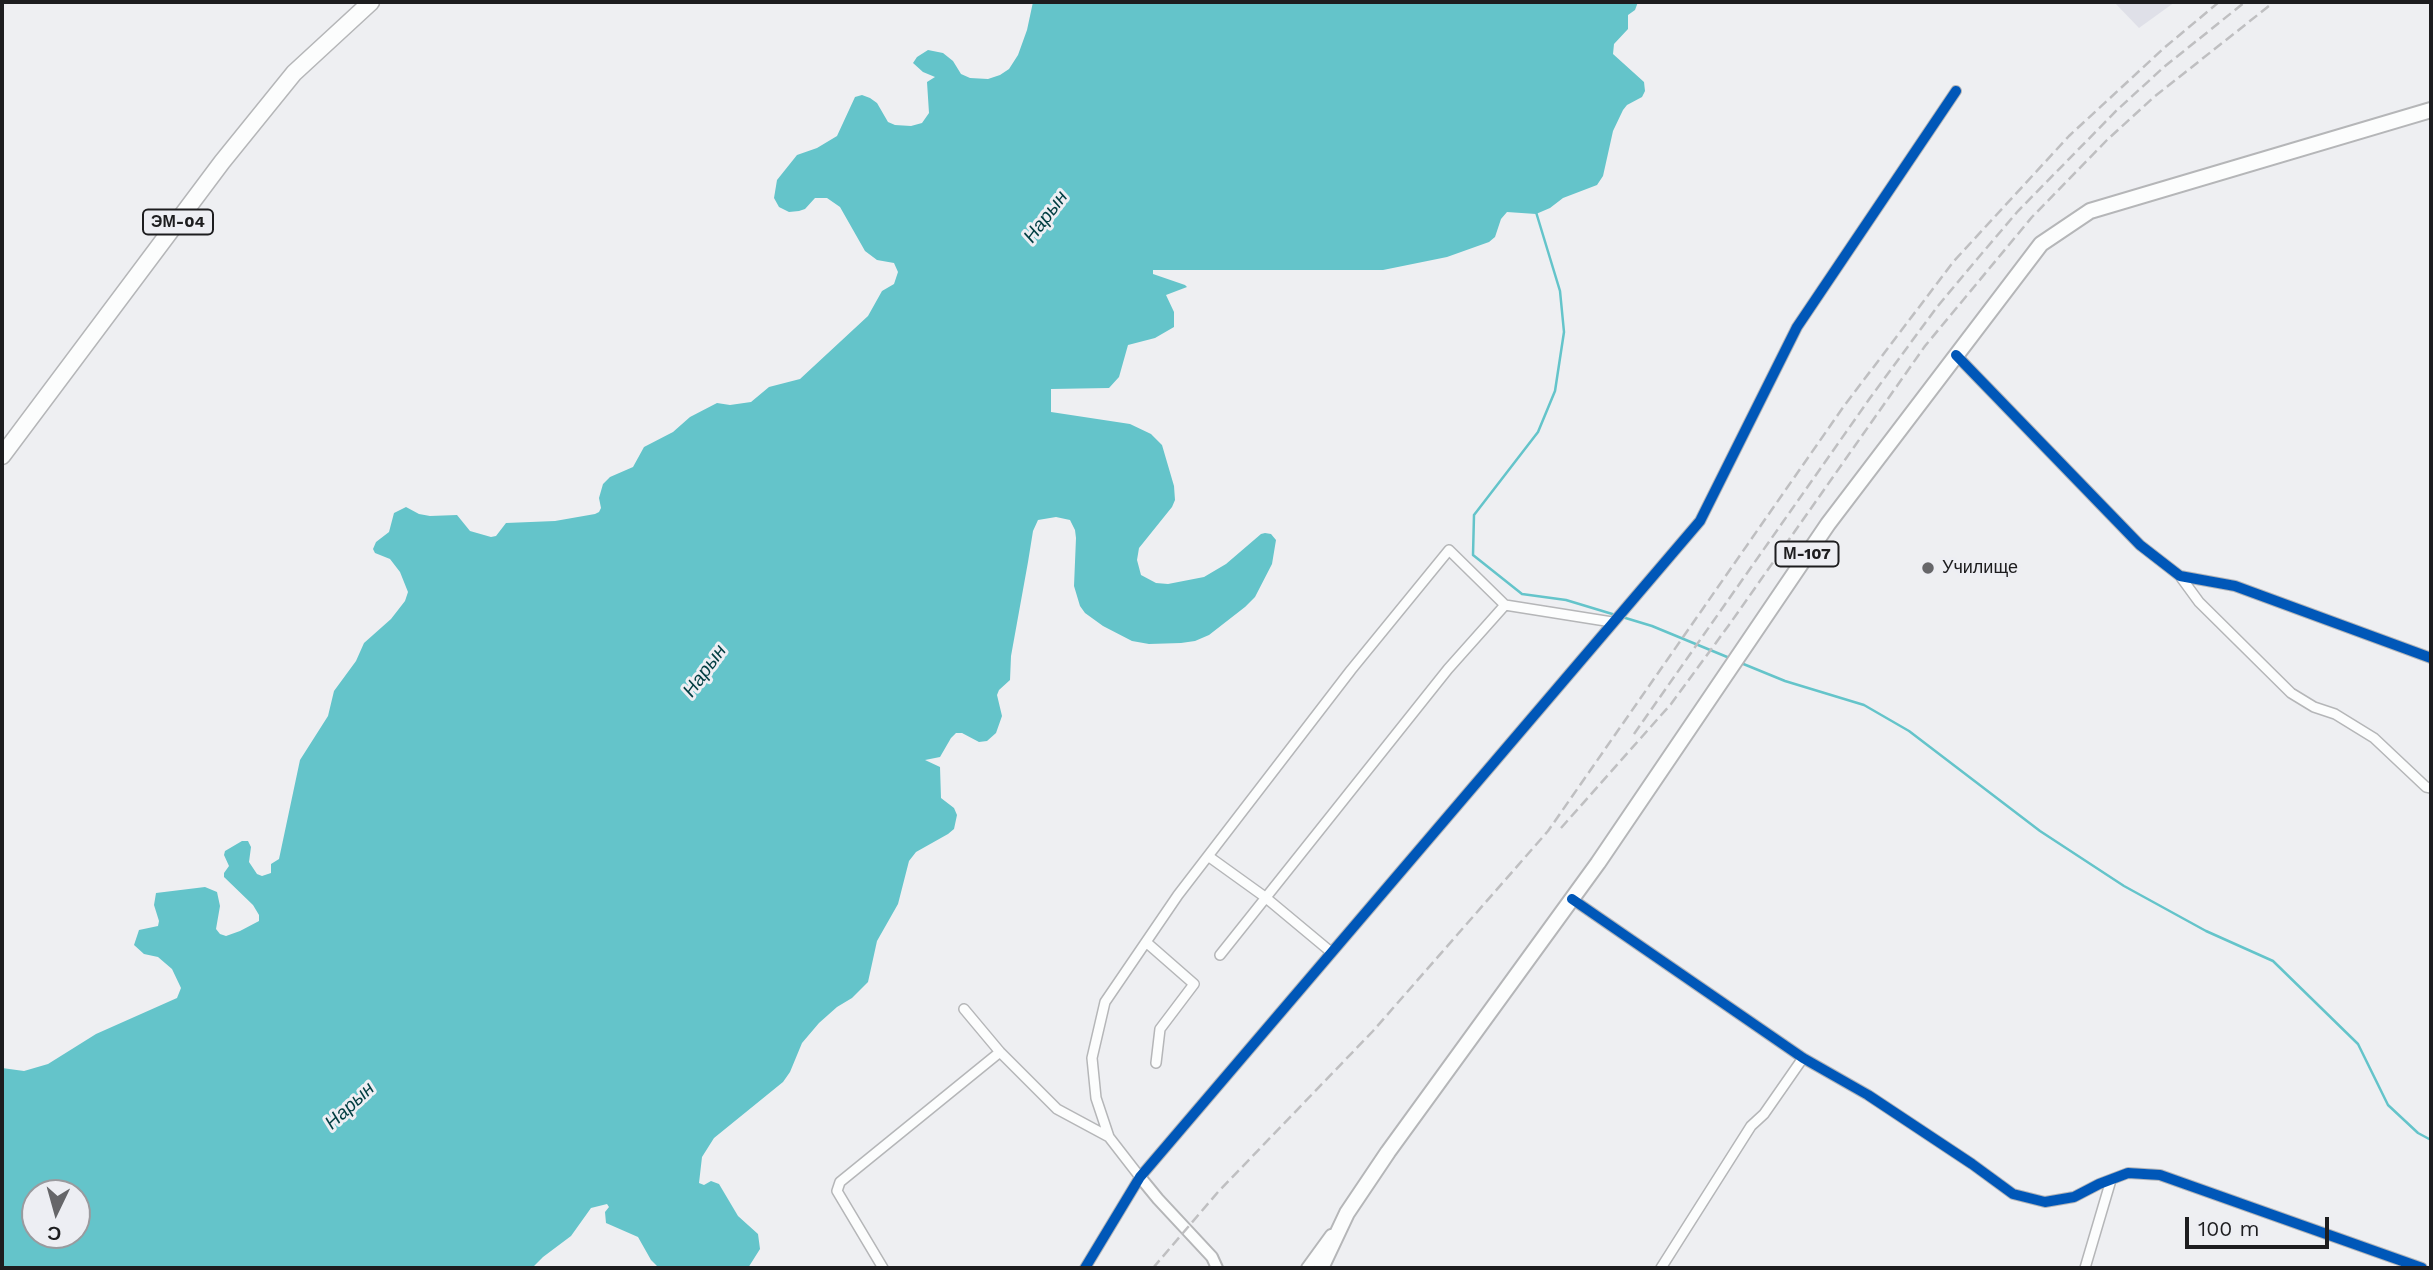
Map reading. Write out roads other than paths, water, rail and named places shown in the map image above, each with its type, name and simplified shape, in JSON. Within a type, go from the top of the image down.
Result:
[{"type":"highway","name":"ЭМ-04","points":[[2,456],[222,162],[294,73],[371,2]]},
{"type":"main road","name":"М-107","points":[[1321,1268],[1347,1213],[1572,898],[1828,524],[2041,244],[2090,211],[2431,110]]},
{"type":"street","points":[[1086,1268],[1140,1177],[1700,521],[1797,327],[1956,91]]},
{"type":"street","points":[[1956,355],[2140,545],[2180,576],[2199,602],[2291,693],[2374,738],[2426,787],[2431,788]]},
{"type":"street","points":[[1217,1268],[1212,1257],[1158,1199],[1109,1137],[1096,1098],[1092,1058],[1105,1002],[1208,856],[1351,670],[1449,550],[1505,605],[1612,622]]},
{"type":"street","points":[[2180,576],[2235,586],[2431,658]]},
{"type":"street","points":[[1220,955],[1448,669],[1505,605]]},
{"type":"street","points":[[1208,856],[1265,897],[1331,952]]},
{"type":"street","points":[[1572,898],[1803,1058],[1868,1095],[2013,1194],[2045,1202],[2074,1197],[2129,1173],[2160,1175],[2422,1268]]},
{"type":"street","points":[[1146,942],[1194,984],[1160,1029],[1156,1063]]},
{"type":"street","points":[[964,1009],[1000,1052],[1057,1109],[1109,1137]]},
{"type":"street","points":[[883,1268],[837,1191],[840,1182],[1000,1052]]},
{"type":"street","points":[[1674,1268],[1663,1265],[1751,1126],[1764,1114],[1803,1058]]},
{"type":"street","points":[[2085,1268],[2111,1180]]},
{"type":"street","points":[[1307,1268],[1347,1213]]},
{"type":"water","name":"Нарын","points":[[1033,2],[1638,2],[1635,10],[1628,15],[1628,29],[1614,44],[1613,54],[1644,82],[1645,91],[1642,97],[1623,110],[1613,131],[1603,176],[1597,185],[1563,198],[1536,214],[1507,212],[1501,219],[1495,237],[1489,242],[1447,257],[1383,270],[1153,270],[1153,274],[1187,287],[1166,295],[1174,312],[1174,327],[1155,338],[1128,345],[1119,377],[1109,388],[1051,389],[1051,412],[1130,424],[1151,434],[1162,445],[1174,486],[1175,500],[1139,548],[1137,560],[1141,575],[1156,583],[1168,584],[1204,577],[1226,564],[1265,533],[1271,534],[1276,540],[1272,564],[1255,597],[1209,635],[1181,643],[1149,644],[1132,641],[1103,626],[1080,606],[1074,586],[1076,538],[1070,520],[1056,517],[1038,520],[1033,531],[1011,656],[1010,680],[997,695],[1002,716],[996,733],[987,741],[979,742],[962,733],[956,733],[940,757],[925,760],[940,767],[941,798],[954,808],[957,815],[954,829],[916,852],[909,861],[898,904],[877,941],[868,982],[819,1023],[802,1043],[783,1082],[714,1138],[702,1157],[699,1183],[704,1185],[711,1181],[719,1184],[738,1216],[758,1234],[760,1249],[748,1268],[659,1268],[651,1260],[638,1237],[606,1223],[605,1212],[609,1207],[607,1204],[591,1208],[571,1236],[532,1268],[2,1268],[2,1068],[24,1071],[48,1064],[96,1034],[177,998],[181,988],[172,969],[158,957],[144,954],[134,945],[139,930],[158,926],[154,905],[156,893],[205,887],[217,892],[220,906],[216,929],[226,936],[259,921],[259,915],[253,905],[224,877],[229,866],[225,851],[242,841],[248,841],[251,847],[249,862],[257,874],[262,876],[271,873],[271,864],[279,859],[300,760],[328,716],[334,691],[356,661],[364,643],[391,619],[405,601],[408,592],[400,572],[390,559],[375,553],[373,549],[376,542],[389,532],[394,513],[406,507],[430,516],[457,515],[470,531],[491,537],[496,536],[506,523],[555,521],[595,514],[601,508],[599,498],[603,484],[610,477],[633,467],[644,447],[673,432],[690,417],[717,403],[730,405],[751,402],[769,387],[800,379],[868,316],[882,291],[894,284],[898,272],[894,263],[877,260],[865,251],[840,207],[827,198],[815,198],[805,209],[799,211],[789,212],[779,207],[774,198],[777,180],[797,155],[817,148],[837,136],[855,97],[862,95],[870,98],[877,103],[888,122],[895,125],[911,126],[922,123],[929,113],[927,82],[935,77],[923,72],[913,63],[928,50],[943,53],[953,61],[961,74],[970,78],[988,79],[1009,69],[1018,55]]},
{"type":"waterway","points":[[1536,212],[1560,291],[1564,332],[1555,391],[1538,432],[1474,515],[1473,555],[1522,594],[1566,600],[1652,626],[1732,659]]},
{"type":"waterway","points":[[1741,663],[1785,681],[1864,705],[1909,731],[2040,831],[2124,886],[2206,931],[2273,961],[2358,1044],[2388,1105],[2418,1133],[2431,1140]]},
{"type":"railway","points":[[1153,1268],[1218,1192],[1373,1031],[1548,831],[1844,406],[1954,261],[2069,136],[2164,48],[2219,2]]},
{"type":"railway","points":[[1634,734],[1937,307],[2018,211],[2117,110],[2164,67],[2245,2]]},
{"type":"railway","points":[[1561,828],[1671,704],[1925,346],[2032,217],[2107,140],[2154,97],[2274,2]]},
{"type":"place","name":"Училище","points":[[1928,568]]}]
